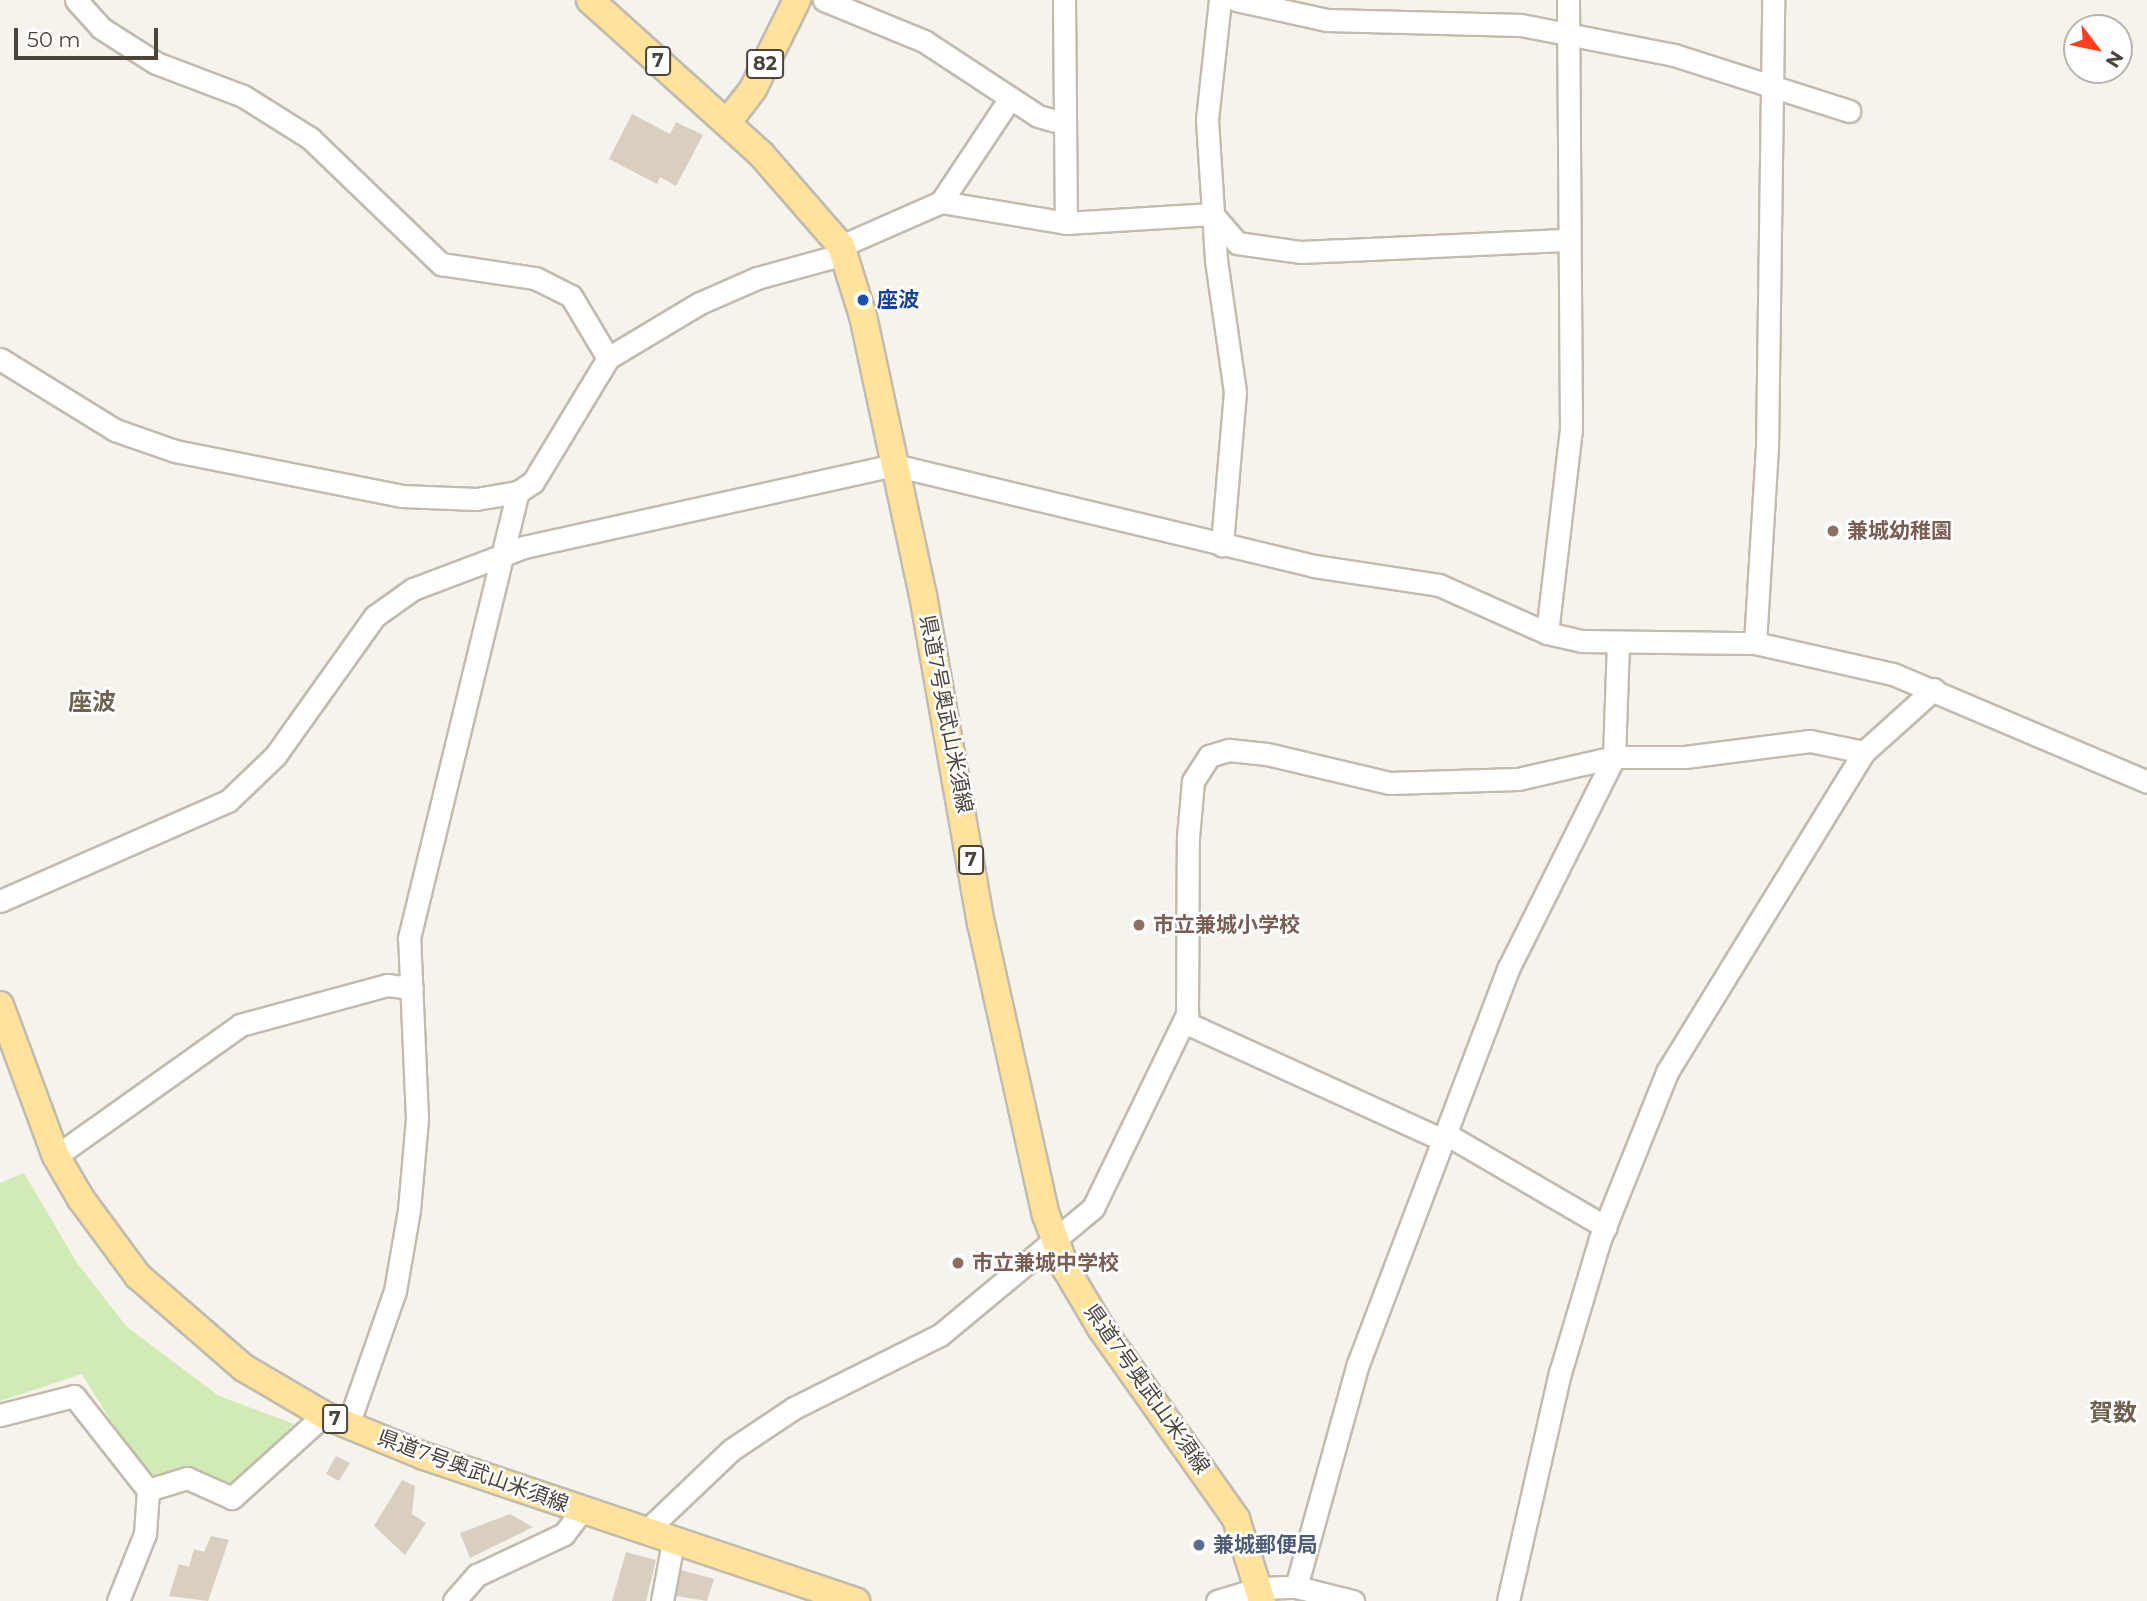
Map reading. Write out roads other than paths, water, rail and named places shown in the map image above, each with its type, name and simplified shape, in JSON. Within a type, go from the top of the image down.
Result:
[{"type":"main road","name":"県道7号奥武山米須線","points":[[590,0],[727,123],[795,189],[842,250],[894,465],[1002,1026],[1054,1238],[1101,1328],[1236,1519],[1261,1595]]},
{"type":"main road","name":"82","points":[[727,123],[753,89],[797,0]]},
{"type":"main road","name":"県道7号奥武山米須線","points":[[0,1005],[56,1156],[108,1237],[173,1312],[244,1368],[336,1420],[673,1542],[856,1601]]},
{"type":"street","points":[[76,0],[101,28],[156,63],[243,96],[310,138],[441,264],[536,278],[571,296],[608,358]]},
{"type":"street","points":[[824,0],[924,41],[1010,98],[1063,123]]},
{"type":"street","points":[[1064,0],[1063,123],[1066,223]]},
{"type":"street","points":[[1220,0],[1207,120],[1212,214],[1235,392],[1222,545]]},
{"type":"street","points":[[1236,0],[1327,20],[1430,19],[1569,34],[1770,81],[1849,111]]},
{"type":"street","points":[[1547,633],[1571,430],[1568,0]]},
{"type":"street","points":[[1755,643],[1768,448],[1773,0]]},
{"type":"street","points":[[148,1490],[187,1478],[232,1498],[336,1420],[396,1291],[409,1210],[417,1118],[409,938],[499,554],[518,492],[549,460],[608,358],[700,303],[757,278],[842,250],[941,202],[1010,98]]},
{"type":"street","points":[[941,202],[1066,223],[1212,214]]},
{"type":"street","points":[[1212,214],[1237,243],[1301,251],[1569,240]]},
{"type":"street","points":[[0,359],[115,430],[175,451],[402,496],[476,499],[518,492]]},
{"type":"street","points":[[0,901],[228,801],[275,756],[375,616],[413,589],[499,554],[894,465],[1222,545],[1439,585],[1547,633],[1618,642],[1755,643],[1934,689],[2147,782]]},
{"type":"street","points":[[1296,1587],[1358,1364],[1513,956],[1614,757],[1618,642]]},
{"type":"street","points":[[1508,1601],[1560,1373],[1606,1227],[1667,1072],[1864,752],[1934,689]]},
{"type":"street","points":[[646,1531],[731,1450],[794,1408],[940,1335],[1093,1208],[1184,1022],[1191,963],[1188,836],[1193,780],[1209,756],[1229,750],[1267,754],[1390,783],[1518,779],[1614,757],[1685,757],[1810,741],[1864,752]]},
{"type":"street","points":[[56,1156],[240,1025],[387,985],[412,988]]},
{"type":"street","points":[[1184,1022],[1445,1137],[1606,1227]]},
{"type":"street","points":[[0,1415],[75,1396],[148,1490],[145,1534],[118,1601]]},
{"type":"street","points":[[454,1601],[477,1575],[564,1534],[582,1510]]},
{"type":"street","points":[[662,1601],[673,1542]]},
{"type":"street","points":[[1217,1601],[1296,1587],[1353,1601]]},
{"type":"place","name":"座波","points":[[863,300]]},
{"type":"place","name":"兼城幼稚園","points":[[1833,531]]},
{"type":"place","name":"市立兼城小学校","points":[[1139,925]]},
{"type":"place","name":"市立兼城中学校","points":[[958,1263]]},
{"type":"place","name":"兼城郵便局","points":[[1199,1545]]},
{"type":"district","name":"座波","points":[[92,702]]},
{"type":"district","name":"賀数","points":[[2113,1413]]}]
